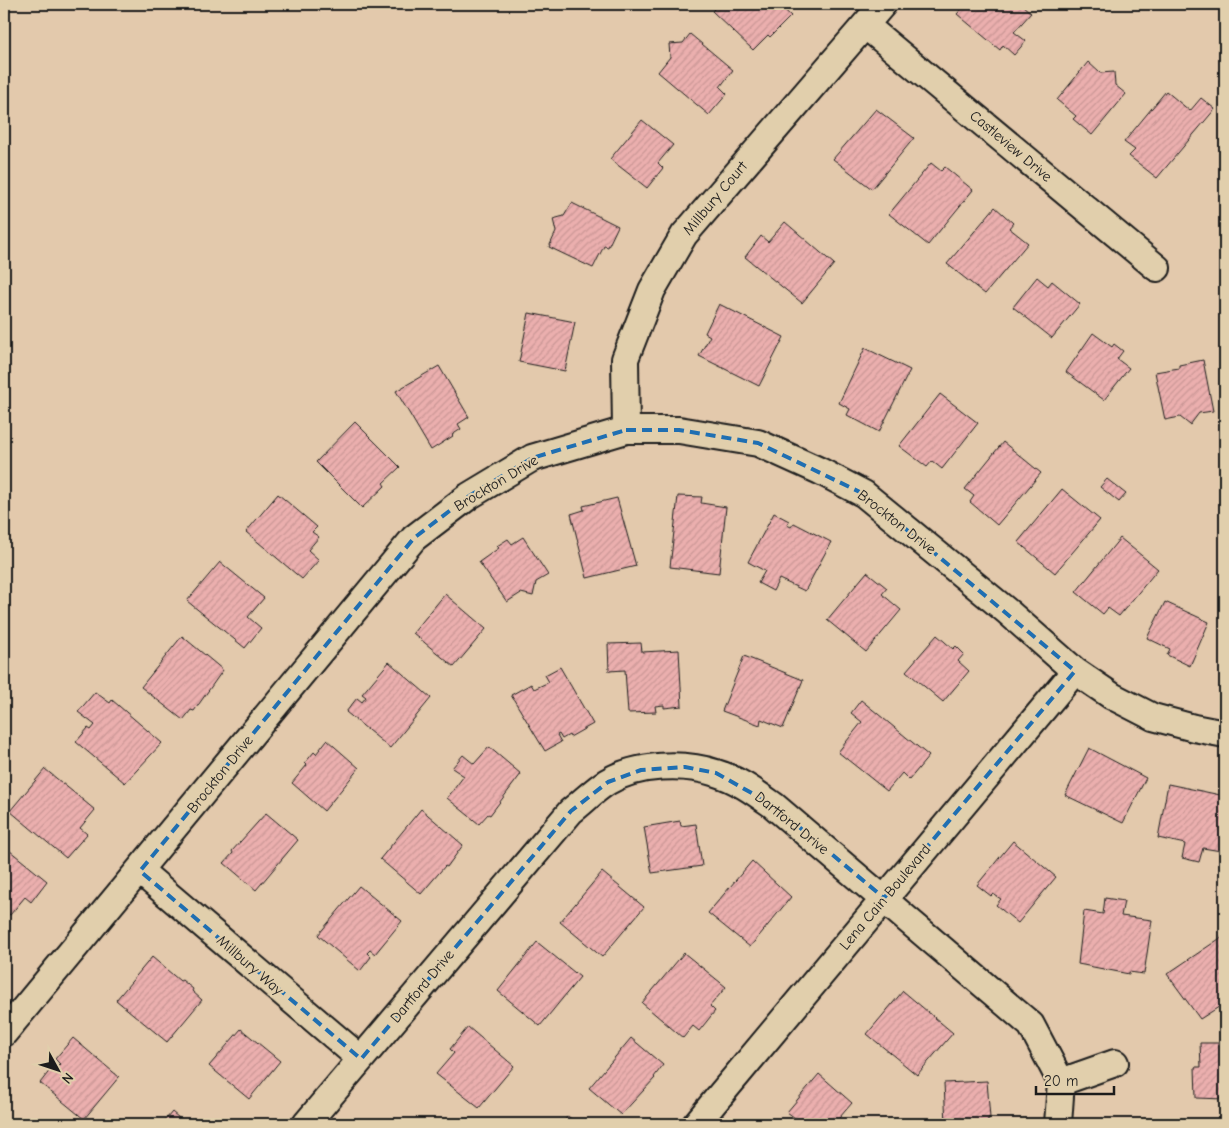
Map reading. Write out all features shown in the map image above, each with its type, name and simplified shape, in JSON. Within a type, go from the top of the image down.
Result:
[{"type":"street","name":"Millbury Court","points":[[626,430],[625,359],[652,290],[684,235],[883,4]]},
{"type":"street","name":"Castleview Drive","points":[[865,25],[1157,268]]},
{"type":"street","name":"Brockton Drive","points":[[4,1033],[414,538],[468,496],[532,458],[626,430],[679,430],[758,443],[820,471],[864,494],[1075,670],[1112,696],[1153,717],[1225,734]]},
{"type":"street","name":"Lena Cain Boulevard","points":[[696,1124],[1075,670]]},
{"type":"street","name":"Dartford Drive","points":[[306,1124],[571,811],[608,782],[641,770],[685,767],[716,773],[750,789],[773,805],[1032,1025],[1061,1082]]},
{"type":"street","name":"Millbury Way","points":[[140,871],[361,1059]]},
{"type":"street","points":[[1058,1124],[1061,1082],[1115,1063]]},
{"type":"highlighted area","points":[[626,430],[679,430],[758,443],[864,494],[1075,671],[884,898],[773,805],[716,773],[685,767],[641,770],[608,782],[571,811],[361,1059],[140,871],[414,538],[469,496],[532,458]]},
{"type":"building","points":[[719,4],[778,4],[791,16],[770,37],[768,35],[753,50],[712,11]]},
{"type":"building","points":[[966,4],[1021,4],[1031,13],[1014,32],[1026,41],[1014,55],[1003,45],[1000,50],[957,14]]},
{"type":"building","points":[[690,34],[733,70],[720,87],[727,94],[709,115],[658,72],[670,57],[669,44],[683,43]]},
{"type":"building","points":[[1088,62],[1100,73],[1114,72],[1115,85],[1126,94],[1092,135],[1073,119],[1076,116],[1057,100]]},
{"type":"building","points":[[1166,91],[1190,111],[1201,98],[1215,109],[1157,178],[1129,156],[1135,150],[1124,142]]},
{"type":"building","points":[[876,109],[914,138],[872,189],[833,159]]},
{"type":"building","points":[[642,120],[673,145],[658,163],[663,168],[647,188],[610,159]]},
{"type":"building","points":[[931,163],[941,171],[945,167],[973,190],[928,245],[889,214]]},
{"type":"building","points":[[572,203],[618,226],[608,247],[604,246],[593,268],[549,247],[556,232],[553,219],[564,216]]},
{"type":"building","points":[[995,207],[1013,223],[1009,228],[1028,243],[985,294],[947,264]]},
{"type":"building","points":[[785,222],[834,264],[802,303],[745,257],[761,236],[768,242]]},
{"type":"building","points":[[1037,277],[1048,286],[1052,281],[1080,304],[1052,338],[1013,307]]},
{"type":"building","points":[[719,304],[784,337],[759,386],[699,356],[710,336],[705,333]]},
{"type":"building","points":[[529,313],[575,322],[565,371],[519,362]]},
{"type":"building","points":[[1093,333],[1112,347],[1114,344],[1123,351],[1117,359],[1129,368],[1104,400],[1066,372]]},
{"type":"building","points":[[865,348],[910,370],[879,432],[847,415],[850,409],[839,403]]},
{"type":"building","points":[[1203,360],[1213,411],[1199,413],[1190,425],[1180,417],[1165,420],[1155,372],[1179,368],[1179,365]]},
{"type":"building","points":[[439,366],[469,417],[458,424],[461,429],[453,436],[431,450],[396,391]]},
{"type":"building","points":[[940,394],[978,423],[942,469],[932,461],[927,467],[899,446]]},
{"type":"building","points":[[355,422],[400,467],[383,483],[385,486],[362,508],[316,462]]},
{"type":"building","points":[[1003,442],[1041,473],[997,525],[970,502],[974,496],[965,489]]},
{"type":"building","points":[[1107,479],[1126,494],[1119,502],[1100,487]]},
{"type":"building","points":[[1062,489],[1100,520],[1055,573],[1018,542]]},
{"type":"building","points":[[278,494],[317,527],[312,532],[319,537],[308,550],[319,560],[302,579],[246,532]]},
{"type":"building","points":[[678,496],[702,497],[701,503],[726,507],[719,573],[670,567]]},
{"type":"building","points":[[617,498],[636,566],[587,578],[571,514],[584,510],[583,506]]},
{"type":"building","points":[[774,513],[789,521],[787,525],[791,527],[794,523],[831,542],[805,591],[779,579],[773,591],[758,583],[765,571],[748,562]]},
{"type":"building","points":[[523,537],[548,575],[536,582],[533,596],[521,593],[507,602],[479,562],[508,539],[512,544]]},
{"type":"building","points":[[1120,538],[1158,569],[1119,616],[1108,608],[1103,614],[1076,592]]},
{"type":"building","points":[[220,562],[264,598],[248,617],[261,628],[245,648],[187,601]]},
{"type":"building","points":[[867,572],[887,588],[882,594],[901,610],[866,652],[827,620]]},
{"type":"building","points":[[445,594],[486,629],[454,667],[413,633]]},
{"type":"building","points":[[1165,602],[1209,622],[1190,666],[1167,655],[1170,649],[1147,638]]},
{"type":"building","points":[[937,635],[953,649],[956,646],[964,654],[958,661],[969,671],[943,702],[906,671]]},
{"type":"building","points":[[182,636],[223,670],[194,711],[191,710],[183,720],[141,687]]},
{"type":"building","points":[[641,643],[642,652],[679,650],[682,706],[664,708],[664,705],[655,706],[656,712],[628,713],[625,670],[609,671],[608,644]]},
{"type":"building","points":[[744,656],[803,680],[783,728],[761,719],[760,725],[722,711]]},
{"type":"building","points":[[389,662],[431,698],[390,748],[346,712],[357,698],[362,702],[366,697],[362,694]]},
{"type":"building","points":[[560,667],[593,724],[570,737],[569,735],[562,739],[559,734],[557,735],[561,742],[545,751],[511,695],[531,684],[534,689],[549,682],[545,675]]},
{"type":"building","points":[[95,692],[110,703],[112,700],[162,743],[125,783],[76,742],[88,728],[91,730],[95,725],[78,712]]},
{"type":"building","points":[[861,700],[929,756],[909,780],[902,773],[887,791],[838,752],[862,722],[851,713]]},
{"type":"building","points":[[327,740],[359,768],[324,811],[292,783],[307,765],[305,763],[314,752],[316,754]]},
{"type":"building","points":[[489,747],[521,774],[490,815],[488,814],[479,824],[447,798],[464,776],[452,768],[463,755],[474,764]]},
{"type":"building","points":[[1089,748],[1146,778],[1123,823],[1065,795]]},
{"type":"building","points":[[45,769],[95,810],[80,828],[87,834],[66,858],[10,811]]},
{"type":"building","points":[[1168,784],[1225,796],[1225,830],[1221,851],[1203,848],[1199,862],[1182,858],[1185,844],[1158,838]]},
{"type":"building","points":[[421,809],[463,845],[447,867],[445,866],[421,894],[380,859]]},
{"type":"building","points":[[266,813],[298,840],[256,890],[224,863],[233,853],[232,851]]},
{"type":"building","points":[[680,821],[681,826],[696,824],[702,866],[652,873],[644,827]]},
{"type":"building","points":[[1013,841],[1056,877],[1018,923],[996,905],[1001,899],[993,894],[991,896],[977,885]]},
{"type":"building","points":[[4,846],[47,881],[31,902],[25,897],[10,915],[4,911]]},
{"type":"building","points":[[752,861],[791,897],[750,947],[708,913]]},
{"type":"building","points":[[602,872],[644,907],[602,957],[560,922]]},
{"type":"building","points":[[359,886],[402,921],[375,954],[370,950],[367,953],[371,957],[360,971],[318,935]]},
{"type":"building","points":[[1105,898],[1124,901],[1121,916],[1152,920],[1144,974],[1129,972],[1129,974],[1078,964],[1084,911],[1103,914]]},
{"type":"building","points":[[1225,935],[1225,1003],[1200,1019],[1167,974]]},
{"type":"building","points":[[537,942],[580,977],[540,1026],[498,991]]},
{"type":"building","points":[[684,953],[726,987],[710,1006],[715,1011],[699,1031],[693,1026],[683,1038],[642,1003]]},
{"type":"building","points":[[152,957],[180,981],[182,980],[193,989],[192,991],[202,1000],[167,1042],[116,1000]]},
{"type":"building","points":[[903,991],[953,1033],[917,1075],[867,1034]]},
{"type":"building","points":[[468,1027],[514,1066],[479,1108],[436,1074],[454,1053],[450,1049]]},
{"type":"building","points":[[241,1029],[280,1061],[249,1099],[209,1066]]},
{"type":"building","points":[[73,1038],[119,1077],[84,1119],[40,1083],[51,1069],[53,1071],[60,1064],[55,1059]]},
{"type":"building","points":[[631,1038],[663,1065],[655,1078],[621,1115],[589,1088]]},
{"type":"building","points":[[1200,1043],[1225,1043],[1225,1099],[1196,1098],[1195,1067],[1201,1067]]},
{"type":"building","points":[[819,1074],[852,1103],[834,1124],[803,1124],[787,1112]]},
{"type":"building","points":[[987,1081],[990,1118],[988,1118],[988,1124],[946,1124],[944,1083]]},
{"type":"building","points":[[172,1112],[186,1124],[162,1124]]},
{"type":"building","points":[[568,1116],[577,1124],[561,1124]]}]
